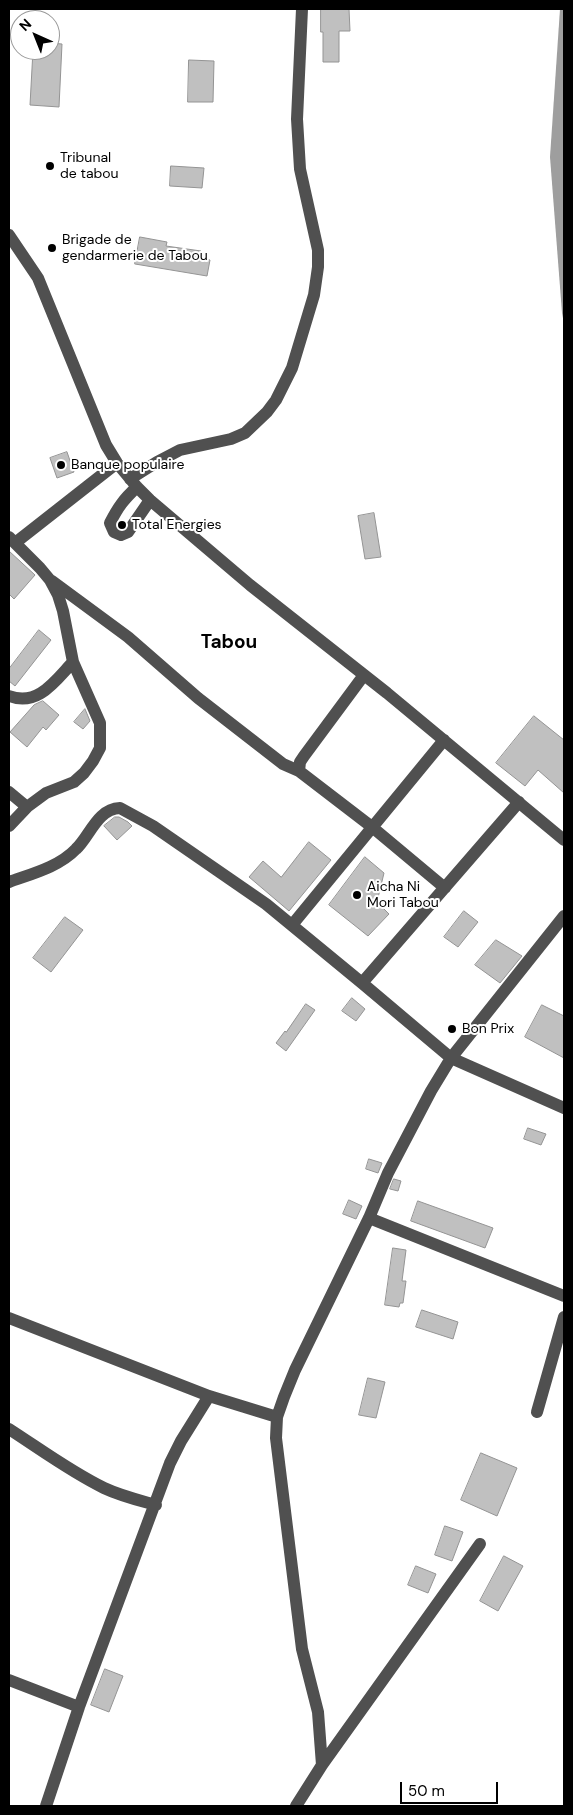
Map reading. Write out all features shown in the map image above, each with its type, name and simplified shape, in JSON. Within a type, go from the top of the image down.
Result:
[{"type":"street","points":[[150,500],[128,532],[121,535],[114,532],[110,523],[133,483],[156,462],[180,450],[230,439],[245,433],[276,400],[292,368],[314,295],[318,267],[318,250],[302,178],[298,139],[297,119],[302,9]]},
{"type":"street","points":[[9,235],[38,278],[96,422],[117,463],[133,483],[150,500],[250,585],[364,675],[564,840]]},
{"type":"street","points":[[117,463],[12,540],[50,580],[128,637],[198,698],[275,758],[283,764],[300,771],[372,827],[445,888]]},
{"type":"street","points":[[9,826],[27,807],[46,793],[74,782],[84,774],[94,761],[100,748],[98,714],[73,662],[63,610],[50,580]]},
{"type":"street","points":[[9,696],[26,700],[41,694],[73,662]]},
{"type":"street","points":[[300,771],[300,762],[304,756],[364,675]]},
{"type":"street","points":[[292,925],[444,740]]},
{"type":"street","points":[[9,792],[27,807]]},
{"type":"street","points":[[362,983],[519,802]]},
{"type":"street","points":[[9,882],[65,858],[75,850],[96,822],[114,808],[120,808],[153,826],[236,882],[292,925],[451,1058],[564,1108]]},
{"type":"street","points":[[322,1765],[318,1712],[302,1649],[276,1438],[277,1417],[295,1370],[369,1218],[407,1134],[451,1058],[564,916]]},
{"type":"street","points":[[369,1218],[564,1296]]},
{"type":"street","points":[[537,1412],[564,1317]]},
{"type":"street","points":[[9,1318],[209,1396],[277,1417]]},
{"type":"street","points":[[46,1806],[79,1707],[170,1463],[181,1441],[209,1396]]},
{"type":"street","points":[[9,1429],[104,1488],[156,1504]]},
{"type":"street","points":[[296,1806],[322,1765],[480,1544]]},
{"type":"street","points":[[9,1680],[79,1707]]},
{"type":"shaded area","points":[[560,9],[564,9],[564,324],[550,157]]},
{"type":"building","points":[[321,9],[349,9],[350,31],[339,31],[339,62],[323,62]]},
{"type":"building","points":[[60,44],[62,44],[59,107],[30,105],[32,60],[60,60]]},
{"type":"building","points":[[189,60],[214,61],[213,102],[188,102]]},
{"type":"building","points":[[171,166],[204,168],[202,188],[170,186]]},
{"type":"building","points":[[140,237],[167,242],[166,246],[201,251],[200,258],[210,260],[207,276],[135,264]]},
{"type":"building","points":[[67,452],[74,472],[57,478],[50,458]]},
{"type":"building","points":[[374,513],[381,557],[365,559],[358,516]]},
{"type":"building","points":[[9,551],[35,575],[14,599],[9,594]]},
{"type":"building","points":[[39,630],[51,640],[15,686],[9,681],[9,669]]},
{"type":"building","points":[[43,701],[59,715],[46,730],[43,727],[27,747],[10,732],[34,705]]},
{"type":"building","points":[[85,709],[90,721],[83,729],[74,722]]},
{"type":"building","points":[[534,716],[564,740],[564,793],[538,770],[525,786],[496,763]]},
{"type":"building","points":[[115,817],[119,817],[132,826],[117,840],[104,826]]},
{"type":"building","points":[[309,842],[331,860],[289,911],[249,877],[263,861],[281,877]]},
{"type":"building","name":"Aicha Ni Mori Tabou","points":[[365,857],[384,873],[377,902],[389,914],[368,936],[329,905]]},
{"type":"building","points":[[464,911],[478,922],[458,947],[444,937]]},
{"type":"building","points":[[65,917],[83,930],[51,972],[33,958]]},
{"type":"building","points":[[496,940],[522,956],[500,983],[475,965]]},
{"type":"building","points":[[352,998],[365,1009],[356,1021],[342,1011]]},
{"type":"building","points":[[306,1004],[315,1010],[286,1051],[276,1043]]},
{"type":"building","points":[[542,1005],[564,1016],[564,1058],[525,1037]]},
{"type":"building","points":[[528,1128],[546,1134],[541,1145],[524,1139]]},
{"type":"building","points":[[369,1159],[382,1163],[378,1173],[366,1169]]},
{"type":"building","points":[[394,1179],[401,1181],[398,1191],[390,1189]]},
{"type":"building","points":[[349,1200],[362,1206],[356,1219],[343,1214]]},
{"type":"building","points":[[418,1201],[493,1228],[485,1248],[411,1221]]},
{"type":"building","points":[[393,1248],[406,1250],[402,1281],[406,1281],[403,1303],[400,1303],[399,1307],[385,1305]]},
{"type":"building","points":[[422,1310],[458,1322],[453,1339],[416,1327]]},
{"type":"building","points":[[368,1378],[385,1382],[376,1418],[359,1415]]},
{"type":"building","points":[[481,1453],[517,1468],[497,1516],[461,1500]]},
{"type":"building","points":[[445,1526],[463,1532],[452,1561],[435,1555]]},
{"type":"building","points":[[504,1556],[523,1566],[498,1611],[480,1601]]},
{"type":"building","points":[[416,1566],[436,1574],[428,1593],[408,1585]]},
{"type":"building","points":[[105,1669],[123,1676],[109,1712],[91,1705]]},
{"type":"place","name":"Tribunal de tabou","points":[[50,166]]},
{"type":"place","name":"Brigade de gendarmerie de Tabou","points":[[52,248]]},
{"type":"place","name":"Banque populaire","points":[[61,465]]},
{"type":"place","name":"Total Energies","points":[[122,525]]},
{"type":"place","name":"Aicha Ni Mori Tabou","points":[[357,895]]},
{"type":"place","name":"Bon Prix","points":[[452,1029]]},
{"type":"district","name":"Tabou","points":[[229,643]]}]
